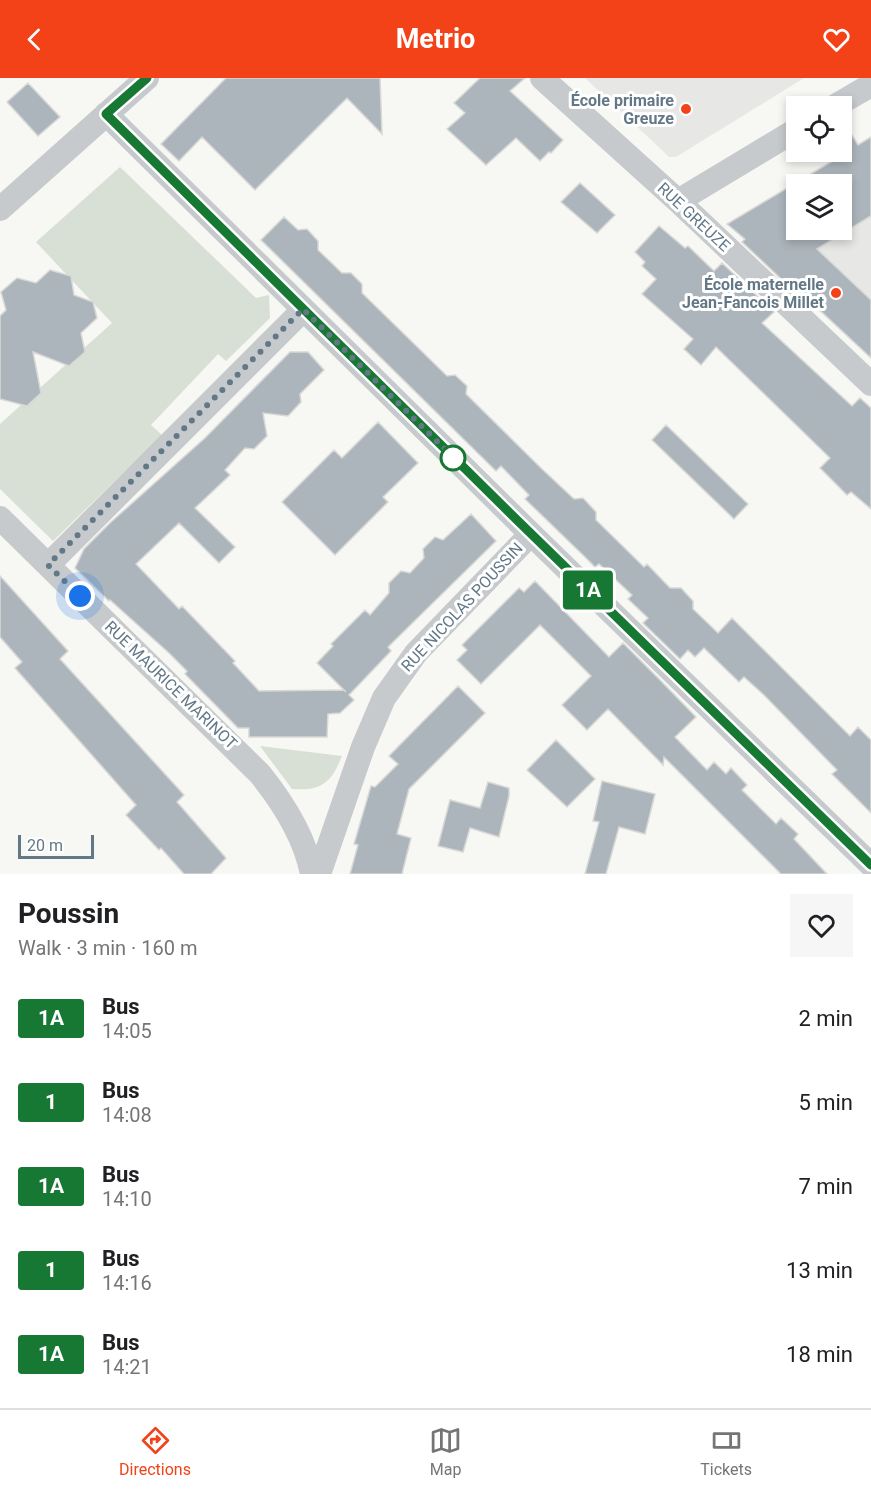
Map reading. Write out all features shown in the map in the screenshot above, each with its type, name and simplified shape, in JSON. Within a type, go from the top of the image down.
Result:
[{"type":"street","points":[[0,209],[147,78]]},
{"type":"street","name":"RUE GREUZE","points":[[542,78],[678,201],[871,384]]},
{"type":"street","points":[[852,96],[871,85]]},
{"type":"street","points":[[106,114],[531,534],[871,865]]},
{"type":"street","points":[[678,201],[786,136]]},
{"type":"street","points":[[48,565],[303,309]]},
{"type":"street","name":"RUE MAURICE MARINOT","points":[[0,518],[260,774],[286,810],[297,830],[312,874]]},
{"type":"street","name":"RUE NICOLAS POUSSIN","points":[[319,874],[363,747],[384,698],[416,653],[531,534]]},
{"type":"shaded area","name":"École primaire Greuze","points":[[585,78],[804,78],[676,157],[669,157]]},
{"type":"shaded area","name":"École maternelle Jean-Fancois Millet","points":[[871,137],[871,357],[727,224],[786,188],[786,240],[852,240],[852,174],[810,174],[830,162],[852,162],[852,148]]},
{"type":"shaded area","points":[[120,167],[256,298],[269,295],[270,318],[226,361],[218,354],[151,425],[162,435],[53,541],[0,489],[0,424],[112,323],[36,242]]},
{"type":"shaded area","points":[[260,746],[342,756],[334,773],[318,787],[292,789]]},
{"type":"building","points":[[226,78],[380,78],[382,134],[347,98],[255,190],[202,137],[179,161],[161,144]]},
{"type":"building","points":[[480,78],[525,78],[510,91],[563,140],[540,161],[516,138],[486,165],[447,129],[465,113],[454,103]]},
{"type":"building","points":[[28,83],[60,117],[38,136],[7,102]]},
{"type":"building","name":"École maternelle Jean-Fancois Millet","points":[[852,135],[858,145],[871,137],[871,216],[852,228],[852,174],[811,174],[831,162],[852,162]]},
{"type":"building","points":[[580,183],[615,215],[597,233],[561,202]]},
{"type":"building","name":"École maternelle Jean-Fancois Millet","points":[[786,189],[786,240],[832,240],[817,249],[871,300],[871,358],[798,290],[795,292],[742,242],[745,239],[727,224]]},
{"type":"building","points":[[284,217],[298,230],[307,229],[318,241],[318,250],[342,273],[351,273],[362,284],[362,293],[447,376],[455,375],[467,386],[466,394],[574,499],[583,498],[596,512],[596,520],[644,567],[647,564],[670,588],[681,588],[693,601],[693,609],[718,633],[732,618],[850,736],[858,727],[871,740],[871,813],[832,774],[837,770],[744,677],[739,682],[704,648],[695,657],[688,650],[680,659],[643,623],[648,618],[628,599],[632,595],[599,564],[595,567],[525,499],[529,495],[501,466],[496,471],[261,240]]},
{"type":"building","points":[[659,226],[685,248],[688,246],[714,271],[722,263],[774,312],[762,323],[852,406],[860,398],[871,408],[871,509],[851,492],[847,495],[820,468],[830,458],[716,347],[701,365],[684,349],[693,339],[642,294],[656,279],[642,266],[645,262],[635,252]]},
{"type":"building","points":[[50,270],[71,276],[74,295],[93,302],[97,318],[81,333],[85,352],[69,366],[33,352],[41,393],[27,406],[0,399],[0,316],[6,310],[1,292],[17,278],[36,283]]},
{"type":"building","points":[[290,352],[308,352],[324,370],[300,394],[301,402],[288,416],[263,413],[267,436],[254,449],[245,448],[225,470],[230,475],[195,508],[235,547],[219,563],[179,523],[136,564],[179,609],[182,606],[235,661],[233,663],[259,691],[344,690],[317,663],[333,646],[331,644],[365,610],[370,615],[389,593],[389,583],[401,571],[410,573],[424,558],[423,549],[435,537],[443,540],[471,514],[496,541],[388,647],[391,651],[349,695],[354,700],[340,713],[328,714],[327,737],[249,737],[249,728],[238,728],[185,674],[187,671],[169,653],[75,568],[84,549],[205,438]]},
{"type":"building","points":[[378,422],[418,463],[383,497],[388,502],[335,555],[282,502],[334,450],[342,458]]},
{"type":"building","points":[[666,425],[748,504],[734,519],[652,440]]},
{"type":"building","points":[[0,576],[68,651],[60,659],[184,795],[177,802],[226,858],[211,874],[184,874],[161,848],[159,850],[126,815],[136,805],[15,668],[22,662],[0,637]]},
{"type":"building","points":[[535,581],[609,657],[623,643],[659,679],[696,717],[675,737],[707,770],[714,762],[726,774],[731,768],[747,785],[742,790],[776,824],[781,818],[798,834],[794,839],[827,874],[781,874],[664,757],[663,765],[608,709],[587,730],[562,705],[591,676],[540,625],[481,684],[457,660],[467,650],[462,645],[519,588],[524,592]]},
{"type":"building","points":[[458,686],[485,713],[409,789],[397,834],[411,838],[402,874],[350,874],[358,845],[354,844],[371,786],[375,787],[398,764],[389,756]]},
{"type":"building","points":[[556,740],[595,779],[567,807],[527,770]]},
{"type":"building","points":[[602,781],[655,794],[645,834],[619,827],[606,874],[585,874],[599,822],[593,821]]},
{"type":"building","points":[[488,782],[509,788],[499,837],[470,828],[463,852],[438,846],[450,800],[480,808]]},
{"type":"bus line","name":"1A","points":[[147,78],[106,114],[871,865]]},
{"type":"place","name":"École primaire Greuze","points":[[686,109]]},
{"type":"place","name":"École maternelle Jean-Fancois Millet","points":[[836,293]]},
{"type":"route","points":[[80,596],[48,565],[303,309],[460,464],[453,458]]}]
